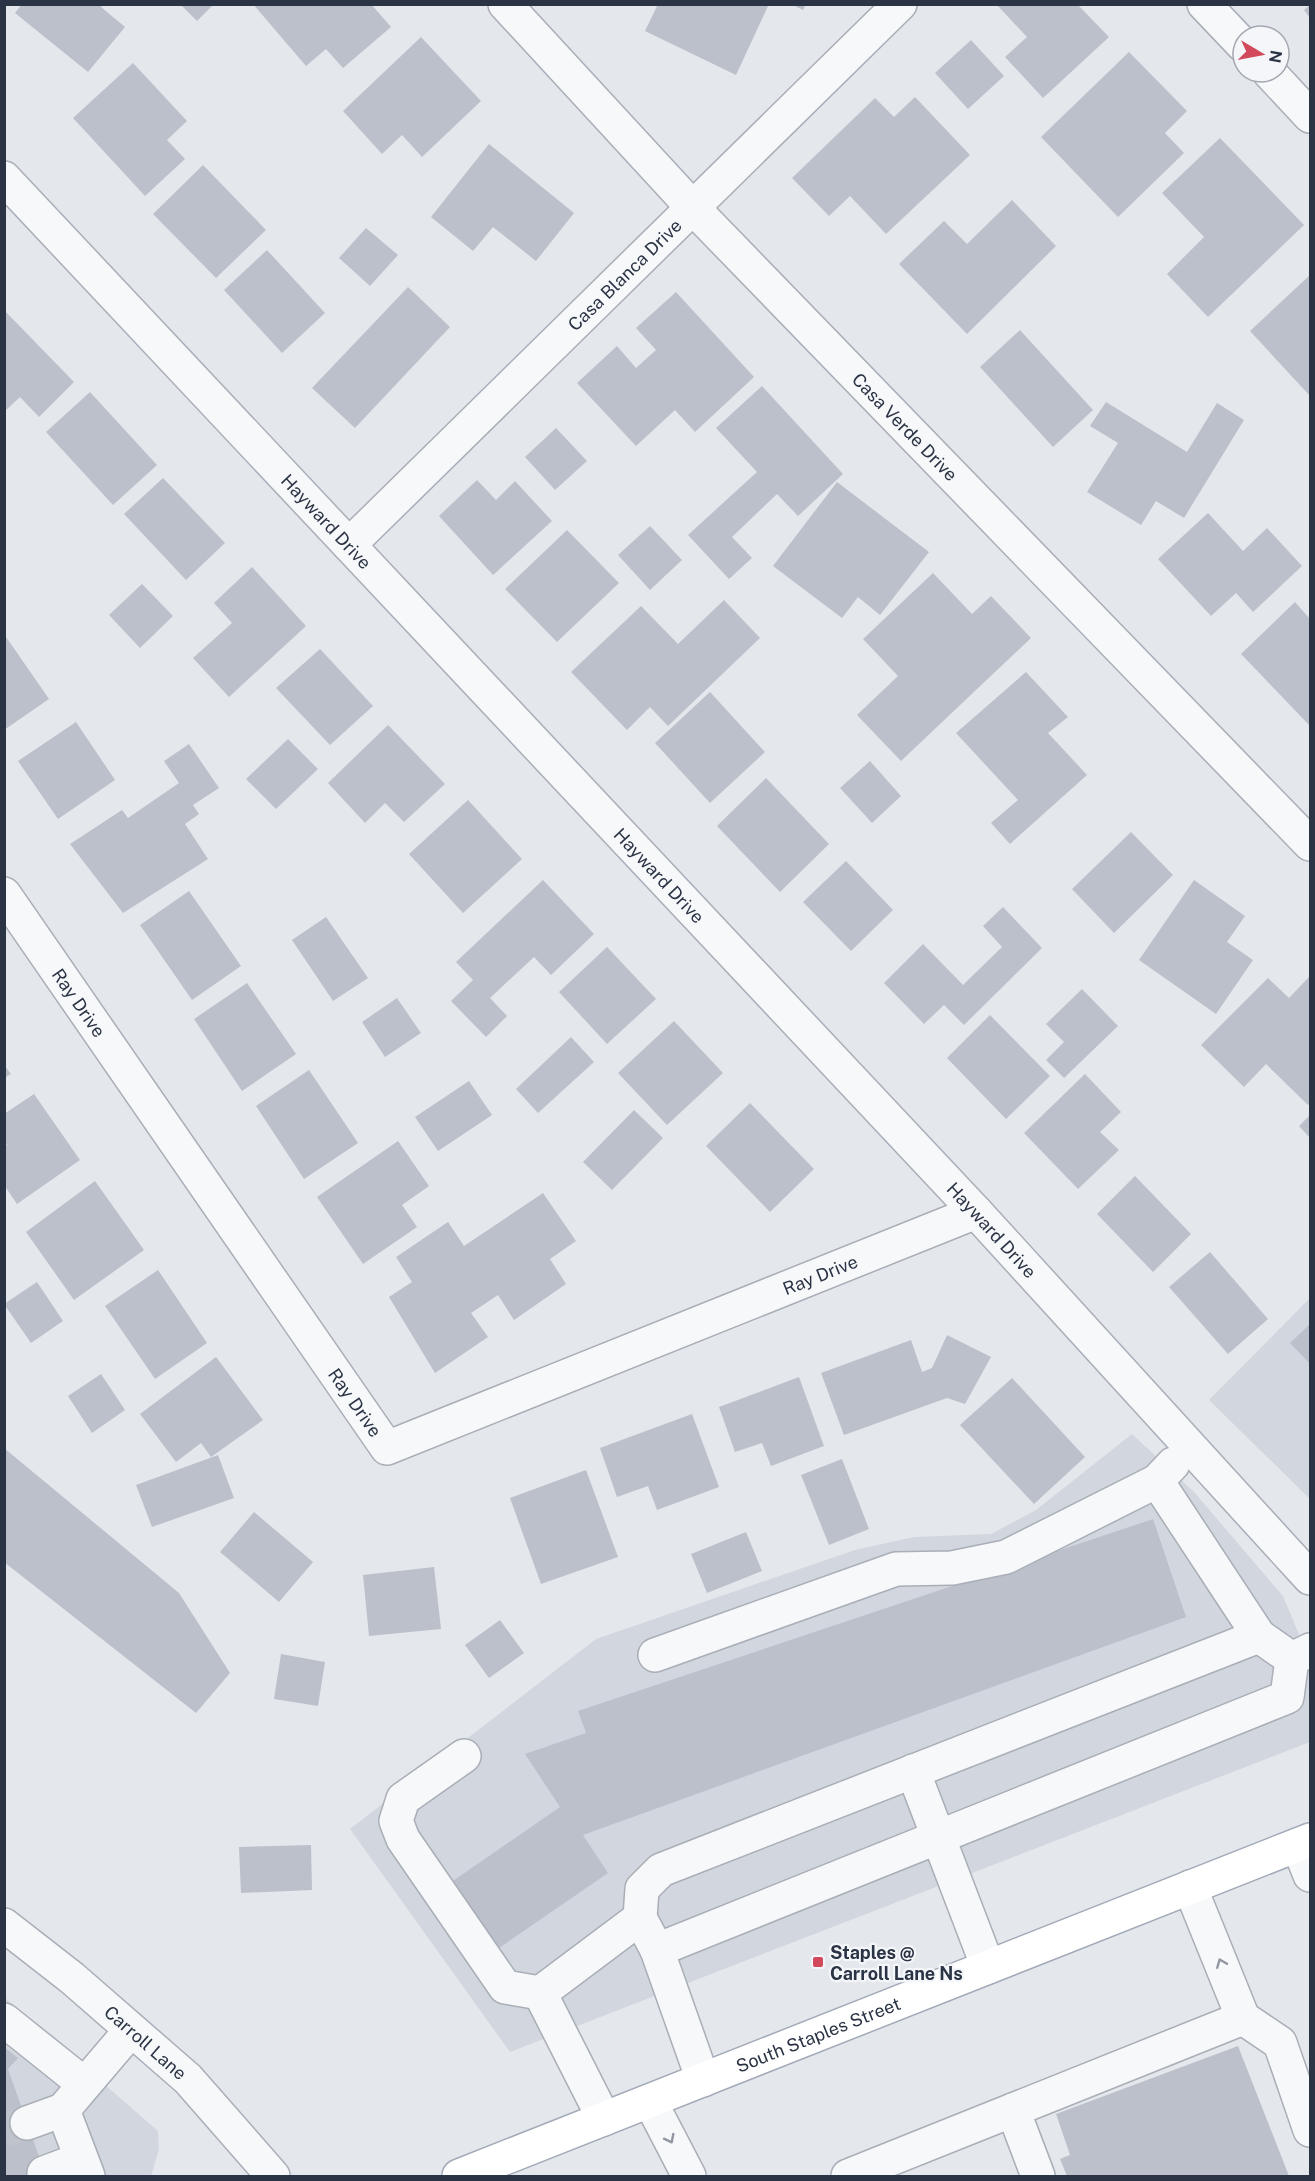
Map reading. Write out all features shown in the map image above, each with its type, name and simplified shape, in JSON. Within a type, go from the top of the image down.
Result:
[{"type":"main road","name":"South Staples Street","points":[[459,2176],[1304,1842]]},
{"type":"street","name":"Casa Verde Drive","points":[[505,4],[694,208],[1311,844]]},
{"type":"street","name":"Casa Blanca Drive","points":[[349,545],[900,4]]},
{"type":"street","points":[[1204,4],[1231,32]]},
{"type":"street","points":[[1280,84],[1311,116]]},
{"type":"street","name":"Hayward Drive","points":[[4,178],[975,1212],[1311,1578]]},
{"type":"street","name":"Ray Drive","points":[[4,894],[387,1448],[975,1212]]},
{"type":"street","points":[[655,1655],[896,1569],[952,1568],[1006,1557],[1157,1481],[1191,1446]]},
{"type":"street","points":[[657,1950],[1287,1697],[1301,1655],[1259,1636],[1157,1481]]},
{"type":"street","points":[[703,2080],[657,1950],[640,1918],[642,1889],[661,1870],[1259,1636]]},
{"type":"street","points":[[464,1756],[403,1799],[396,1821],[403,1839],[505,1987],[540,1993],[640,1918]]},
{"type":"street","points":[[913,1771],[988,1967]]},
{"type":"street","points":[[1304,1842],[1311,1875]]},
{"type":"street","points":[[1190,1887],[1243,2018],[1280,2043],[1311,2130]]},
{"type":"street","name":"Carroll Lane","points":[[4,1925],[72,1977],[188,2079],[273,2176]]},
{"type":"street","points":[[540,1993],[604,2119]]},
{"type":"street","points":[[848,2176],[1243,2018]]},
{"type":"street","points":[[4,2020],[84,2084]]},
{"type":"street","points":[[27,2122],[63,2110],[132,2030]]},
{"type":"street","points":[[650,2101],[689,2176]]},
{"type":"street","points":[[44,2173],[85,2168],[63,2110]]},
{"type":"street","points":[[1013,2110],[1038,2176]]},
{"type":"shaded area","points":[[1310,1298],[1310,1499],[1209,1400]]},
{"type":"shaded area","points":[[1132,1434],[1194,1492],[1283,1596],[1310,1661],[1310,1742],[510,2052],[350,1829],[596,1639],[855,1550],[914,1537],[991,1534],[1036,1510]]},
{"type":"shaded area","points":[[4,1997],[158,2131],[159,2149],[151,2176],[5,2176]]},
{"type":"building","points":[[22,4],[103,4],[101,7],[125,27],[88,72],[15,13]]},
{"type":"building","points":[[180,4],[214,4],[197,21]]},
{"type":"building","points":[[253,4],[371,4],[391,27],[343,68],[326,49],[306,66]]},
{"type":"building","points":[[658,4],[769,4],[736,75],[645,31]]},
{"type":"building","points":[[791,4],[806,4],[803,10]]},
{"type":"building","points":[[997,5],[1078,5],[1109,37],[1043,98],[1005,57],[1027,37]]},
{"type":"building","points":[[1310,5],[1310,18],[1304,10]]},
{"type":"building","points":[[421,37],[481,101],[422,157],[402,135],[382,154],[343,111]]},
{"type":"building","points":[[971,40],[1004,76],[968,109],[935,73]]},
{"type":"building","points":[[1129,52],[1187,111],[1165,133],[1184,153],[1118,217],[1041,137]]},
{"type":"building","points":[[133,63],[187,121],[167,140],[185,159],[145,196],[73,118]]},
{"type":"building","points":[[915,97],[970,155],[886,234],[850,196],[829,216],[792,178],[875,98],[894,117]]},
{"type":"building","points":[[1220,138],[1304,225],[1208,317],[1167,274],[1204,237],[1162,193]]},
{"type":"building","points":[[489,144],[574,213],[536,261],[493,227],[473,251],[431,217]]},
{"type":"building","points":[[203,165],[266,230],[216,278],[153,214]]},
{"type":"building","points":[[1012,200],[1056,246],[967,334],[899,264],[944,221],[967,244]]},
{"type":"building","points":[[366,228],[398,255],[370,286],[339,258]]},
{"type":"building","points":[[267,250],[325,313],[282,353],[224,290]]},
{"type":"building","points":[[1310,275],[1310,396],[1250,331]]},
{"type":"building","points":[[408,287],[450,327],[355,428],[312,388]]},
{"type":"building","points":[[676,292],[754,377],[695,432],[675,410],[636,446],[577,383],[617,346],[636,368],[656,350],[636,328]]},
{"type":"building","points":[[4,310],[74,382],[39,417],[20,397],[4,412]]},
{"type":"building","points":[[1020,330],[1093,410],[1053,447],[980,367]]},
{"type":"building","points":[[762,386],[843,474],[798,516],[777,494],[732,537],[752,558],[729,579],[688,535],[757,472],[716,428]]},
{"type":"building","points":[[90,392],[157,465],[113,505],[46,432]]},
{"type":"building","points":[[1106,402],[1187,452],[1217,403],[1244,420],[1184,518],[1156,501],[1141,525],[1087,492],[1118,443],[1090,426]]},
{"type":"building","points":[[556,428],[587,461],[555,490],[525,457]]},
{"type":"building","points":[[163,478],[225,543],[186,580],[124,514]]},
{"type":"building","points":[[477,480],[496,500],[515,481],[552,521],[493,575],[439,516]]},
{"type":"building","points":[[837,482],[929,552],[880,615],[858,597],[842,618],[773,566]]},
{"type":"building","points":[[1208,513],[1243,551],[1267,528],[1302,566],[1253,612],[1236,593],[1211,616],[1158,559]]},
{"type":"building","points":[[650,526],[682,560],[650,590],[618,555]]},
{"type":"building","points":[[567,530],[619,583],[557,642],[505,589]]},
{"type":"building","points":[[252,567],[306,626],[229,697],[193,658],[232,623],[214,603]]},
{"type":"building","points":[[933,573],[972,614],[991,596],[1031,638],[901,761],[857,715],[898,676],[863,639]]},
{"type":"building","points":[[142,584],[173,616],[140,648],[109,615]]},
{"type":"building","points":[[724,600],[760,638],[668,726],[650,707],[627,730],[571,672],[641,606],[678,644]]},
{"type":"building","points":[[1295,602],[1310,619],[1310,726],[1241,654]]},
{"type":"building","points":[[4,634],[49,699],[4,730]]},
{"type":"building","points":[[320,649],[373,706],[330,745],[276,688]]},
{"type":"building","points":[[1026,672],[1068,717],[1048,733],[1087,775],[1010,844],[991,823],[1018,800],[956,733]]},
{"type":"building","points":[[710,692],[765,752],[710,803],[655,743]]},
{"type":"building","points":[[76,722],[115,780],[58,819],[18,761]]},
{"type":"building","points":[[388,725],[445,784],[404,822],[385,803],[365,823],[328,783]]},
{"type":"building","points":[[288,739],[318,769],[276,809],[246,779]]},
{"type":"building","points":[[189,744],[219,788],[193,805],[199,814],[185,824],[208,859],[123,913],[70,844],[122,810],[128,818],[179,783],[164,761]]},
{"type":"building","points":[[870,761],[901,796],[872,823],[840,788]]},
{"type":"building","points":[[766,778],[829,844],[780,892],[717,826]]},
{"type":"building","points":[[468,800],[522,859],[463,913],[409,854]]},
{"type":"building","points":[[1131,832],[1173,875],[1114,933],[1072,889]]},
{"type":"building","points":[[846,861],[893,910],[851,951],[803,902]]},
{"type":"building","points":[[543,880],[594,934],[551,975],[534,957],[490,998],[507,1016],[486,1037],[451,1001],[473,980],[456,962]]},
{"type":"building","points":[[1194,880],[1245,916],[1227,942],[1253,960],[1216,1014],[1139,960]]},
{"type":"building","points":[[189,891],[241,966],[192,1000],[140,925]]},
{"type":"building","points":[[1003,907],[1042,948],[964,1025],[944,1005],[924,1024],[884,983],[923,944],[963,985],[1002,947],[983,926]]},
{"type":"building","points":[[326,917],[368,978],[333,1001],[292,940]]},
{"type":"building","points":[[607,947],[656,999],[607,1044],[559,992]]},
{"type":"building","points":[[1310,976],[1310,1103],[1308,1105],[1266,1064],[1244,1087],[1201,1045],[1268,978],[1289,998]]},
{"type":"building","points":[[247,983],[296,1054],[242,1091],[194,1019]]},
{"type":"building","points":[[1082,989],[1118,1026],[1064,1078],[1046,1060],[1064,1042],[1046,1024]]},
{"type":"building","points":[[397,998],[421,1033],[385,1057],[362,1022]]},
{"type":"building","points":[[990,1015],[1050,1076],[1006,1119],[947,1058]]},
{"type":"building","points":[[674,1021],[723,1073],[667,1125],[618,1073]]},
{"type":"building","points":[[571,1037],[594,1062],[538,1113],[516,1089]]},
{"type":"building","points":[[4,1065],[11,1074],[4,1078]]},
{"type":"building","points":[[309,1070],[358,1143],[304,1179],[256,1106]]},
{"type":"building","points":[[1085,1074],[1121,1112],[1100,1132],[1119,1150],[1078,1189],[1024,1133]]},
{"type":"building","points":[[469,1081],[492,1115],[438,1151],[415,1117]]},
{"type":"building","points":[[34,1094],[80,1160],[17,1204],[4,1185],[4,1147],[7,1145],[4,1140],[4,1114]]},
{"type":"building","points":[[750,1103],[814,1169],[770,1212],[706,1146]]},
{"type":"building","points":[[634,1110],[663,1138],[612,1190],[583,1162]]},
{"type":"building","points":[[1310,1115],[1310,1138],[1299,1126]]},
{"type":"building","points":[[398,1141],[429,1186],[402,1205],[417,1227],[363,1264],[317,1197]]},
{"type":"building","points":[[1135,1176],[1191,1234],[1153,1272],[1097,1214]]},
{"type":"building","points":[[95,1181],[144,1250],[74,1300],[26,1232]]},
{"type":"building","points":[[543,1193],[576,1241],[550,1259],[566,1284],[514,1320],[498,1295],[471,1313],[488,1337],[435,1373],[389,1297],[412,1282],[396,1257],[448,1222],[464,1246]]},
{"type":"building","points":[[1210,1252],[1268,1319],[1228,1354],[1169,1287]]},
{"type":"building","points":[[158,1270],[207,1343],[155,1379],[105,1306]]},
{"type":"building","points":[[37,1282],[63,1321],[31,1343],[4,1304]]},
{"type":"building","points":[[1310,1324],[1310,1364],[1290,1343]]},
{"type":"building","points":[[947,1335],[991,1357],[965,1404],[947,1398],[844,1435],[821,1373],[911,1340],[922,1372],[932,1368]]},
{"type":"building","points":[[216,1357],[263,1420],[211,1457],[201,1443],[176,1462],[140,1414]]},
{"type":"building","points":[[101,1374],[125,1410],[92,1433],[68,1396]]},
{"type":"building","points":[[799,1377],[824,1446],[771,1466],[762,1443],[735,1452],[719,1407]]},
{"type":"building","points":[[1012,1378],[1085,1457],[1034,1504],[960,1425]]},
{"type":"building","points":[[692,1414],[719,1487],[657,1510],[648,1486],[617,1497],[600,1448]]},
{"type":"building","points":[[4,1448],[179,1593],[230,1673],[196,1713],[4,1562]]},
{"type":"building","points":[[218,1455],[234,1498],[152,1527],[136,1485]]},
{"type":"building","points":[[842,1459],[869,1529],[829,1545],[801,1475]]},
{"type":"building","points":[[586,1470],[618,1557],[541,1584],[510,1498]]},
{"type":"building","points":[[254,1512],[313,1562],[279,1602],[220,1552]]},
{"type":"building","points":[[1153,1519],[1186,1617],[583,1835],[608,1873],[496,1950],[450,1883],[560,1807],[525,1754],[586,1733],[578,1711]]},
{"type":"building","points":[[746,1532],[762,1571],[707,1593],[691,1554]]},
{"type":"building","points":[[434,1567],[441,1629],[369,1636],[363,1575]]},
{"type":"building","points":[[500,1620],[524,1653],[489,1678],[465,1645]]},
{"type":"building","points":[[281,1654],[325,1662],[318,1706],[274,1699]]},
{"type":"building","points":[[311,1845],[312,1890],[241,1893],[239,1847]]},
{"type":"building","points":[[1238,2046],[1289,2176],[1067,2176],[1060,2159],[1070,2155],[1056,2114]]},
{"type":"building","points":[[4,2047],[18,2058],[8,2069],[46,2176],[4,2176]]},
{"type":"tunnel","points":[[4,2131],[27,2123]]},
{"type":"place","name":"Staples @ Carroll Lane Ns","points":[[818,1962]]}]
